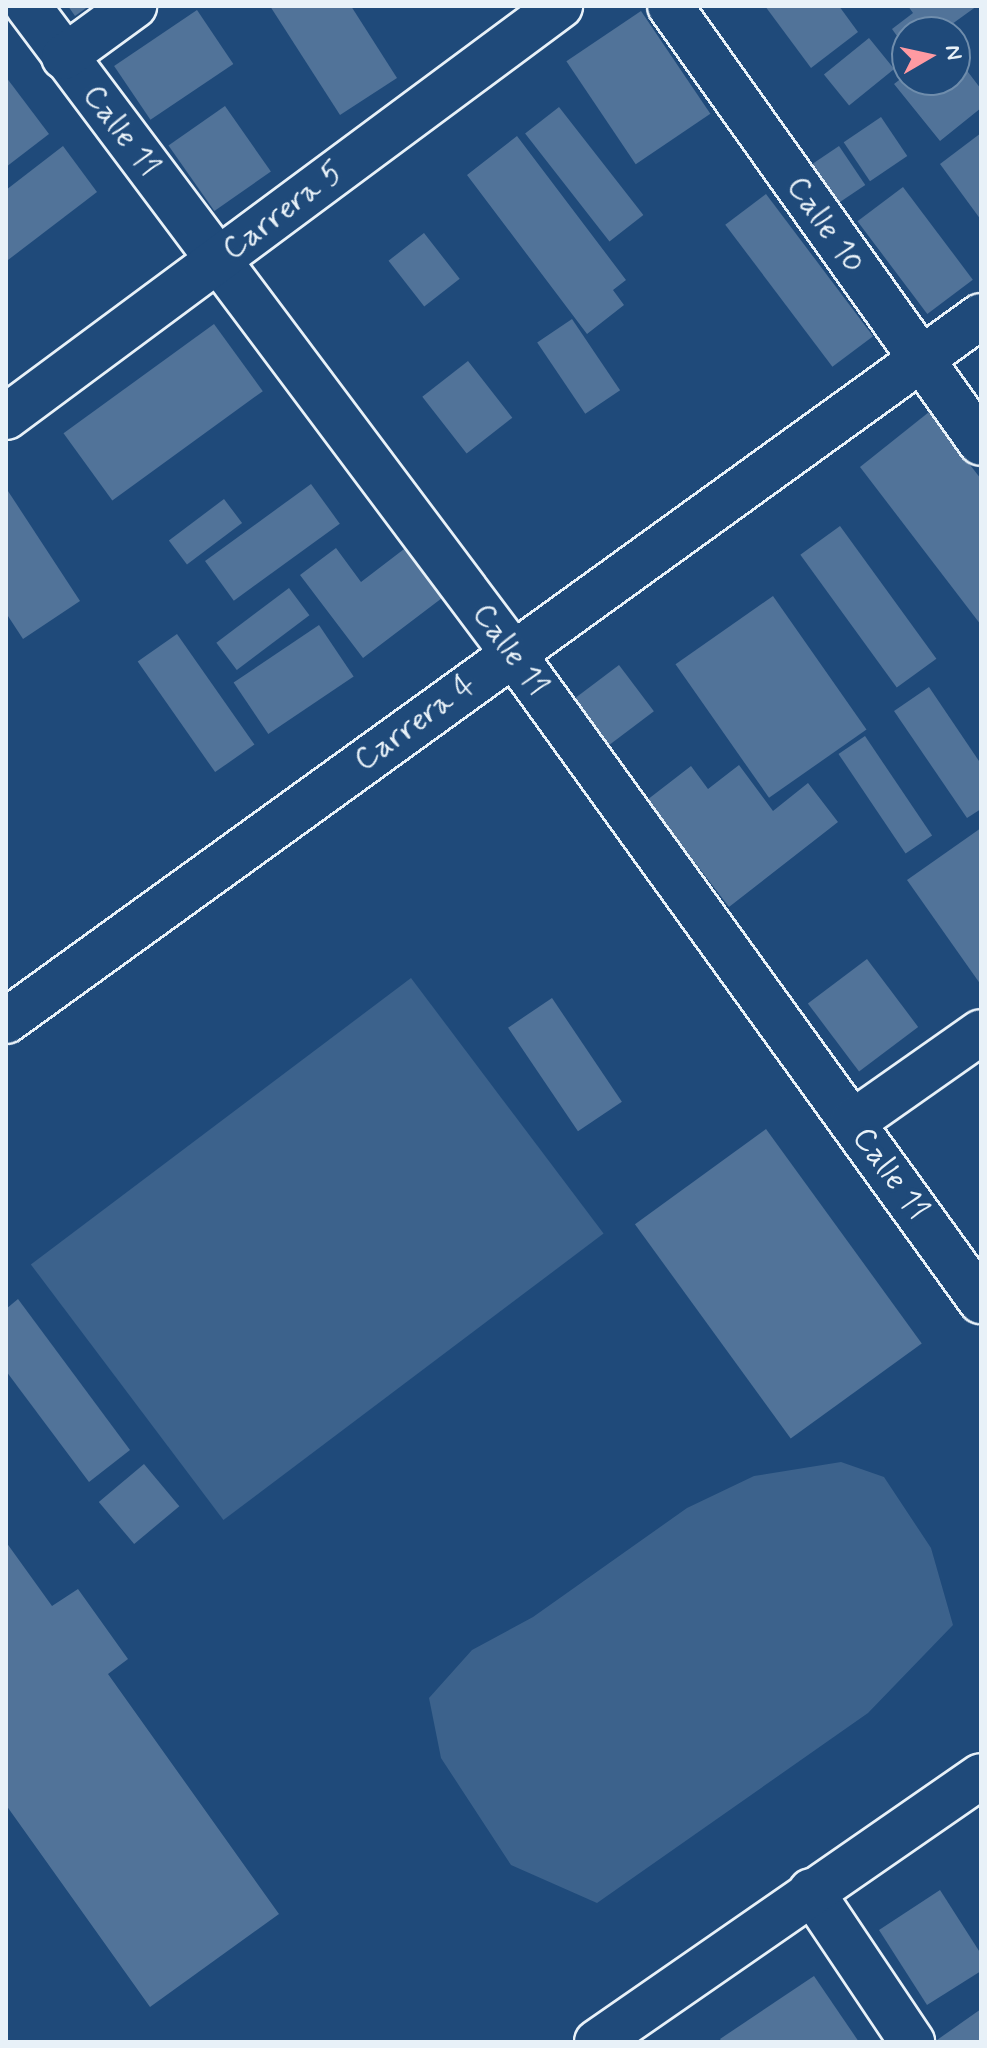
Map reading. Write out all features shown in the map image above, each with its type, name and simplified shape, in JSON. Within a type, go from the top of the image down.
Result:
[{"type":"street","name":"Calle 11","points":[[28,6],[512,652],[981,1301]]},
{"type":"street","points":[[64,57],[134,6]]},
{"type":"street","name":"Carrera 5","points":[[6,417],[560,6]]},
{"type":"street","name":"Calle 10","points":[[670,6],[981,443]]},
{"type":"street","name":"Carrera 4","points":[[6,1021],[512,652],[981,316]]},
{"type":"street","points":[[853,1122],[981,1032]]},
{"type":"street","points":[[597,2042],[981,1776]]},
{"type":"street","points":[[811,1891],[912,2042]]},
{"type":"shaded area","points":[[411,978],[604,1234],[223,1520],[31,1264]]},
{"type":"shaded area","points":[[841,1462],[884,1477],[931,1548],[953,1625],[868,1713],[597,1903],[511,1865],[441,1758],[429,1698],[472,1650],[533,1617],[687,1508],[754,1476]]},
{"type":"building","points":[[68,6],[89,6],[75,16]]},
{"type":"building","points":[[270,6],[351,6],[397,78],[340,115]]},
{"type":"building","points":[[765,6],[839,6],[858,32],[811,68]]},
{"type":"building","points":[[908,6],[977,6],[963,16],[909,16],[913,13]]},
{"type":"building","points":[[197,10],[233,64],[150,120],[114,66]]},
{"type":"building","points":[[641,11],[710,114],[636,164],[566,61]]},
{"type":"building","points":[[869,38],[891,65],[891,72],[849,106],[824,75]]},
{"type":"building","points":[[971,76],[981,89],[981,108],[940,141],[904,96],[971,96]]},
{"type":"building","points":[[6,77],[49,134],[6,167]]},
{"type":"building","points":[[225,106],[271,172],[214,211],[168,146]]},
{"type":"building","points":[[559,107],[643,215],[609,241],[525,133]]},
{"type":"building","points":[[881,117],[907,156],[870,181],[844,142]]},
{"type":"building","points":[[981,133],[981,220],[940,164]]},
{"type":"building","points":[[517,136],[626,280],[613,290],[624,305],[587,334],[467,175]]},
{"type":"building","points":[[63,146],[97,192],[8,260],[6,190]]},
{"type":"building","points":[[839,146],[865,185],[830,209],[803,170]]},
{"type":"building","points":[[903,187],[973,280],[927,314],[857,221]]},
{"type":"building","points":[[766,194],[873,336],[832,367],[725,225]]},
{"type":"building","points":[[424,233],[460,279],[424,306],[389,261]]},
{"type":"building","points":[[572,319],[620,390],[585,414],[537,342]]},
{"type":"building","points":[[214,324],[263,391],[112,500],[64,433]]},
{"type":"building","points":[[468,361],[512,418],[467,453],[422,397]]},
{"type":"building","points":[[929,412],[981,479],[981,625],[860,467]]},
{"type":"building","points":[[311,484],[340,524],[234,601],[205,561]]},
{"type":"building","points":[[6,488],[80,601],[23,639],[6,613]]},
{"type":"building","points":[[224,499],[242,523],[187,564],[169,541]]},
{"type":"building","points":[[840,526],[936,659],[897,687],[800,555]]},
{"type":"building","points":[[408,546],[446,595],[363,658],[300,575],[336,548],[361,582]]},
{"type":"building","points":[[289,588],[309,615],[237,670],[216,643]]},
{"type":"building","points":[[773,596],[866,730],[769,798],[676,664]]},
{"type":"building","points":[[319,625],[354,676],[268,734],[234,683]]},
{"type":"building","points":[[177,634],[254,745],[215,772],[138,662]]},
{"type":"building","points":[[619,665],[654,711],[604,749],[569,703]]},
{"type":"building","points":[[929,687],[981,764],[981,809],[967,818],[894,711]]},
{"type":"building","points":[[865,736],[932,835],[906,853],[838,754]]},
{"type":"building","points":[[739,765],[773,811],[808,783],[838,822],[729,907],[647,800],[691,766],[708,789]]},
{"type":"building","points":[[981,828],[981,985],[907,880]]},
{"type":"building","points":[[867,959],[918,1027],[859,1071],[808,1004]]},
{"type":"building","points":[[552,998],[622,1102],[578,1131],[508,1028]]},
{"type":"building","points":[[766,1129],[922,1343],[791,1439],[635,1224]]},
{"type":"building","points":[[18,1299],[130,1450],[89,1482],[6,1371],[6,1309]]},
{"type":"building","points":[[144,1464],[179,1506],[134,1544],[99,1502]]},
{"type":"building","points":[[6,1542],[52,1606],[78,1589],[128,1659],[108,1674],[279,1914],[150,2007],[6,1805]]},
{"type":"building","points":[[940,1890],[981,1954],[981,1971],[927,2005],[879,1930]]},
{"type":"building","points":[[814,1976],[859,2042],[722,2042],[720,2039]]},
{"type":"building","points":[[981,2009],[981,2042],[937,2040]]}]
